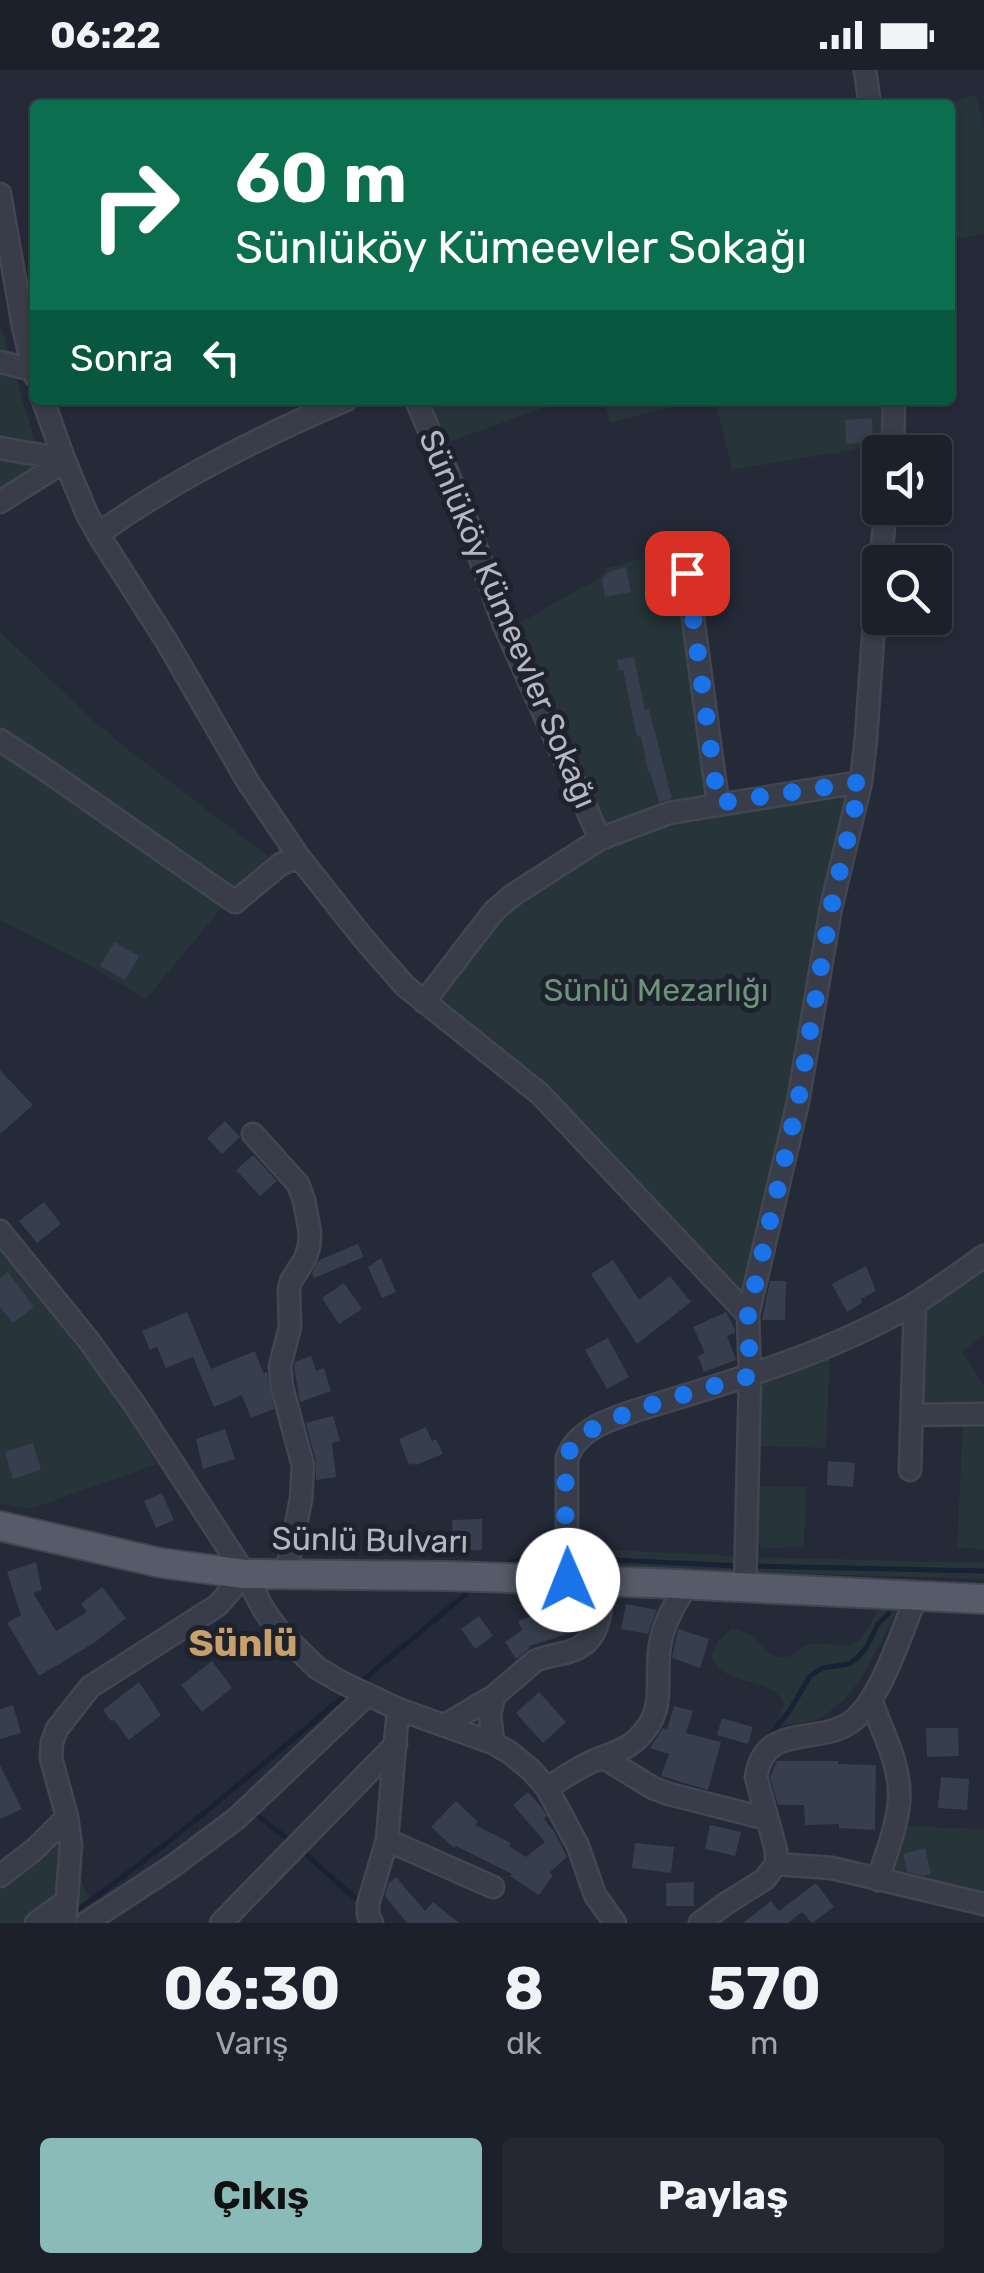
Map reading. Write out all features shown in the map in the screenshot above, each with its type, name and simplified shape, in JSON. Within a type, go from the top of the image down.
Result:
[{"type":"main road","name":"Sünlü Bulvarı","points":[[0,1526],[160,1564],[245,1574],[604,1581],[984,1599]]},
{"type":"street","points":[[865,70],[869,100]]},
{"type":"street","points":[[0,194],[30,352]]},
{"type":"street","points":[[0,362],[30,372]]},
{"type":"street","points":[[46,405],[98,534],[248,782],[299,857],[390,970],[424,1002],[540,1094],[748,1315]]},
{"type":"street","points":[[98,534],[208,465],[335,405]]},
{"type":"street","name":"Sünlüköy Kümeevler Sokağı","points":[[418,405],[458,497],[516,651],[600,838]]},
{"type":"street","points":[[893,435],[894,405]]},
{"type":"street","points":[[0,448],[65,460]]},
{"type":"street","points":[[0,502],[65,460]]},
{"type":"street","points":[[744,1587],[748,1315],[798,1102],[831,908],[861,782],[884,525]]},
{"type":"street","points":[[687,573],[718,803]]},
{"type":"street","points":[[0,740],[235,902],[281,864],[299,857]]},
{"type":"street","name":"Sünlüköy Kümeevler Sokağı","points":[[424,1002],[494,910],[600,838],[660,815],[861,782]]},
{"type":"street","points":[[252,1134],[298,1184],[310,1233],[304,1259],[291,1281],[290,1327],[280,1366],[304,1466],[286,1574]]},
{"type":"street","points":[[0,1231],[89,1341],[134,1404],[245,1574],[264,1610],[296,1650],[316,1668],[367,1695],[492,1743],[531,1770],[547,1788],[578,1846],[594,1895],[615,1923]]},
{"type":"street","points":[[568,1580],[566,1472],[570,1448],[576,1440],[625,1414],[750,1376],[841,1339],[915,1303],[984,1256]]},
{"type":"street","points":[[910,1470],[915,1303]]},
{"type":"street","points":[[912,1415],[984,1414]]},
{"type":"street","points":[[36,1923],[65,1912],[70,1868],[68,1817],[51,1758],[57,1729],[90,1687],[218,1604],[245,1574]]},
{"type":"street","points":[[445,1725],[494,1696],[536,1661],[586,1643],[598,1624],[604,1581]]},
{"type":"street","points":[[547,1788],[591,1761],[631,1744],[646,1731],[658,1704],[660,1645],[687,1584]]},
{"type":"street","points":[[700,1923],[765,1879],[776,1864],[776,1850],[756,1777],[763,1754],[780,1741],[842,1728],[854,1720],[871,1700],[916,1597]]},
{"type":"street","points":[[86,1923],[238,1818],[367,1695]]},
{"type":"street","points":[[492,1743],[490,1705],[494,1696]]},
{"type":"street","points":[[871,1700],[896,1770],[900,1799],[878,1880]]},
{"type":"street","points":[[372,1923],[368,1904],[387,1840],[398,1709]]},
{"type":"street","points":[[222,1923],[396,1744]]},
{"type":"street","points":[[604,1758],[669,1794],[768,1819]]},
{"type":"street","points":[[0,1876],[68,1817]]},
{"type":"street","points":[[387,1840],[494,1887]]},
{"type":"street","points":[[776,1864],[832,1868],[984,1904]]},
{"type":"green space","points":[[976,95],[984,125],[984,234],[955,239],[955,101]]},
{"type":"green space","points":[[0,323],[42,465],[0,496]]},
{"type":"green space","points":[[425,405],[549,406],[441,445]]},
{"type":"green space","points":[[605,405],[679,405],[610,423]]},
{"type":"green space","points":[[716,405],[883,405],[883,435],[862,435],[862,448],[732,470]]},
{"type":"green space","points":[[690,546],[712,800],[606,832],[516,625],[599,578],[607,568]]},
{"type":"green space","points":[[0,632],[131,752],[271,858],[235,892],[146,999],[0,920]]},
{"type":"green space","name":"Sünlü Mezarlığı","points":[[852,790],[825,888],[788,1109],[746,1293],[734,1291],[436,1002],[489,926],[562,869],[662,820]]},
{"type":"green space","points":[[0,1248],[114,1394],[157,1464],[30,1509],[0,1503]]},
{"type":"green space","points":[[984,1266],[984,1336],[962,1351],[984,1386],[984,1401],[977,1405],[925,1408],[921,1400],[919,1315],[928,1301]]},
{"type":"green space","points":[[830,1350],[826,1448],[759,1446],[761,1383],[767,1374]]},
{"type":"green space","points":[[963,1422],[984,1422],[984,1549],[957,1548]]},
{"type":"green space","points":[[758,1486],[806,1487],[804,1547],[763,1548],[757,1542]]},
{"type":"green space","points":[[574,1548],[984,1563],[984,1579],[575,1565]]},
{"type":"green space","points":[[885,1604],[896,1614],[865,1671],[846,1697],[812,1721],[782,1725],[779,1718],[784,1704],[777,1694],[727,1674],[711,1656],[719,1640],[732,1628],[749,1634],[779,1657],[814,1644],[851,1644],[861,1638]]},
{"type":"green space","points":[[54,1820],[94,1910],[76,1923],[0,1923],[0,1864]]},
{"type":"green space","points":[[900,1826],[984,1829],[984,1899],[884,1877]]},
{"type":"building","points":[[872,418],[873,435],[862,435],[862,443],[846,444],[845,420]]},
{"type":"building","points":[[626,567],[631,592],[605,597],[602,579],[608,572]]},
{"type":"building","points":[[634,657],[645,710],[649,709],[672,799],[659,802],[617,660]]},
{"type":"building","points":[[114,942],[139,956],[125,980],[100,966]]},
{"type":"building","points":[[0,1070],[33,1105],[0,1134]]},
{"type":"building","points":[[225,1121],[240,1137],[222,1154],[207,1138]]},
{"type":"building","points":[[253,1155],[277,1181],[260,1196],[236,1170]]},
{"type":"building","points":[[44,1202],[61,1224],[37,1243],[19,1221]]},
{"type":"building","points":[[358,1244],[364,1257],[314,1278],[312,1273],[319,1260]]},
{"type":"building","points":[[381,1258],[396,1292],[382,1298],[368,1267]]},
{"type":"building","points":[[613,1260],[639,1300],[670,1276],[691,1302],[637,1344],[591,1274]]},
{"type":"building","points":[[866,1266],[876,1291],[847,1312],[832,1284]]},
{"type":"building","points":[[8,1272],[34,1307],[13,1323],[0,1307],[0,1278]]},
{"type":"building","points":[[770,1281],[786,1281],[785,1320],[762,1320]]},
{"type":"building","points":[[344,1283],[362,1309],[339,1324],[322,1298]]},
{"type":"building","points":[[187,1312],[211,1369],[255,1351],[263,1373],[267,1372],[274,1409],[251,1418],[242,1395],[214,1407],[193,1357],[166,1368],[157,1347],[150,1350],[142,1331]]},
{"type":"building","points":[[726,1312],[735,1329],[735,1333],[727,1336],[736,1360],[704,1372],[698,1356],[705,1353],[693,1327]]},
{"type":"building","points":[[608,1338],[629,1377],[607,1389],[585,1350]]},
{"type":"building","points":[[311,1356],[316,1371],[324,1368],[331,1391],[300,1402],[295,1362]]},
{"type":"building","points":[[333,1416],[340,1441],[332,1443],[336,1477],[316,1480],[316,1462],[306,1423]]},
{"type":"building","points":[[426,1427],[443,1454],[409,1465],[399,1439]]},
{"type":"building","points":[[225,1429],[235,1459],[203,1469],[196,1439]]},
{"type":"building","points":[[33,1443],[41,1470],[13,1479],[5,1452]]},
{"type":"building","points":[[828,1461],[855,1463],[853,1487],[827,1485]]},
{"type":"building","points":[[162,1493],[174,1520],[156,1528],[144,1501]]},
{"type":"building","points":[[482,1519],[482,1550],[453,1551],[452,1520]]},
{"type":"building","points":[[36,1562],[42,1590],[33,1593],[56,1631],[87,1612],[81,1604],[102,1587],[126,1618],[94,1643],[39,1676],[7,1623],[21,1615],[7,1572]]},
{"type":"building","points":[[626,1604],[657,1610],[648,1634],[621,1629]]},
{"type":"building","points":[[563,1605],[571,1633],[529,1646],[516,1659],[505,1642],[522,1630],[518,1621]]},
{"type":"building","points":[[479,1616],[493,1636],[475,1649],[461,1629]]},
{"type":"building","points":[[678,1629],[709,1639],[700,1668],[672,1658]]},
{"type":"building","points":[[212,1661],[232,1688],[202,1712],[181,1685]]},
{"type":"building","points":[[139,1682],[161,1715],[129,1740],[103,1710]]},
{"type":"building","points":[[539,1692],[566,1722],[543,1743],[516,1713]]},
{"type":"building","points":[[13,1705],[21,1733],[0,1739],[0,1709]]},
{"type":"building","points":[[674,1706],[693,1711],[686,1733],[721,1742],[708,1790],[661,1776],[669,1754],[650,1748],[663,1728],[667,1729]]},
{"type":"building","points":[[722,1718],[753,1727],[748,1744],[717,1735]]},
{"type":"building","points":[[926,1728],[958,1728],[959,1756],[927,1757]]},
{"type":"building","points":[[777,1761],[876,1765],[875,1830],[839,1828],[839,1824],[805,1825],[804,1805],[778,1805],[770,1777]]},
{"type":"building","points":[[0,1765],[22,1809],[0,1819]]},
{"type":"building","points":[[941,1777],[969,1779],[967,1810],[938,1808]]},
{"type":"building","points":[[528,1792],[547,1816],[544,1819],[567,1857],[549,1873],[553,1875],[539,1895],[512,1874],[454,1848],[431,1827],[456,1801],[478,1822],[475,1825],[511,1843],[509,1846],[526,1857],[545,1842],[513,1805]]},
{"type":"building","points":[[710,1825],[741,1832],[735,1856],[705,1849]]},
{"type":"building","points":[[635,1843],[674,1847],[671,1873],[632,1868]]},
{"type":"building","points":[[925,1848],[931,1874],[907,1872],[903,1854]]},
{"type":"building","points":[[396,1877],[425,1911],[433,1902],[459,1923],[407,1923],[385,1896],[388,1884]]},
{"type":"building","points":[[694,1882],[694,1906],[666,1906],[666,1883]]},
{"type":"building","points":[[816,1883],[834,1907],[812,1923],[802,1912],[788,1923],[743,1923],[771,1901],[779,1911]]},
{"type":"waterway","points":[[509,1562],[561,1558]]},
{"type":"waterway","points":[[572,1558],[740,1566]]},
{"type":"waterway","points":[[751,1566],[984,1571]]},
{"type":"waterway","points":[[357,1685],[466,1594]]},
{"type":"waterway","points":[[766,1741],[810,1676],[822,1668],[849,1664],[856,1659],[889,1613]]},
{"type":"waterway","points":[[73,1913],[179,1833],[349,1692]]},
{"type":"waterway","points":[[254,1813],[293,1843]]},
{"type":"waterway","points":[[301,1850],[355,1898]]},
{"type":"district","name":"Sünlü","points":[[243,1643]]},
{"type":"route","points":[[568,1580],[566,1472],[570,1448],[576,1440],[625,1414],[750,1376],[748,1315],[798,1102],[831,908],[861,782],[718,803],[687,573]]}]
